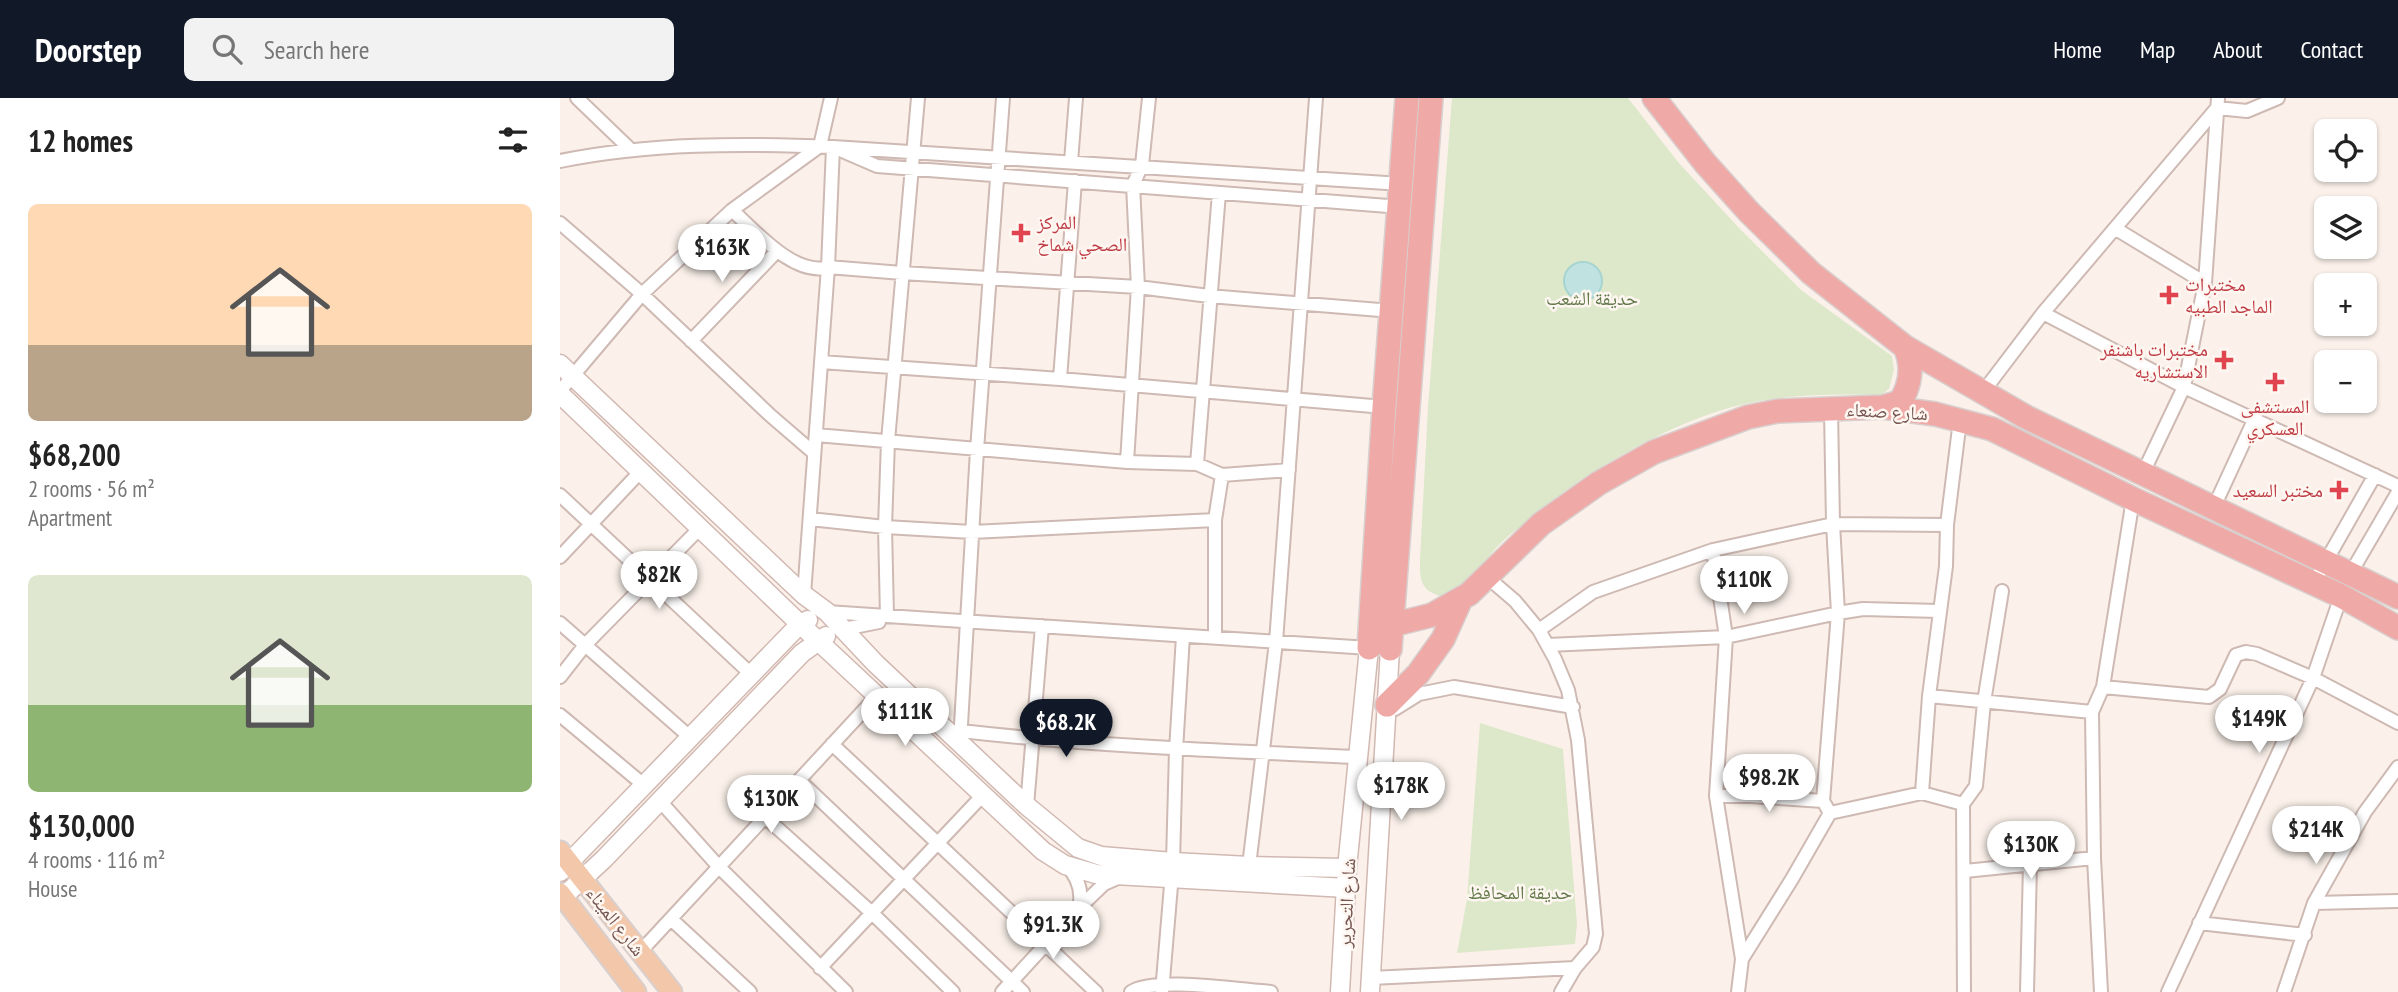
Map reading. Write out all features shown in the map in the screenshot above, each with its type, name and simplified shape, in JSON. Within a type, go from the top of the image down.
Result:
[{"type":"highway","points":[[1380,649],[1384,407],[1407,98]]},
{"type":"highway","points":[[1380,649],[1392,625],[1432,98]]},
{"type":"highway","points":[[1654,98],[1748,212],[1811,273],[1905,347],[2026,417],[2398,597]]},
{"type":"highway","points":[[1883,408],[1900,402],[1906,393],[1910,367],[1905,347]]},
{"type":"highway","name":"شارع صنعاء","points":[[1392,625],[1432,615],[1461,599],[1488,577],[1541,524],[1599,483],[1654,452],[1748,416],[1778,411],[1883,408],[1935,414],[1992,429],[2133,499],[2341,596],[2398,628]]},
{"type":"highway","points":[[1387,711],[1443,639],[1461,599]]},
{"type":"main road","points":[[566,370],[804,595],[827,612],[875,663],[960,736],[1027,806],[1078,848],[1101,856],[1173,871],[1347,888]]},
{"type":"main road","points":[[560,392],[800,624],[1043,851],[1065,864],[1096,874],[1122,876],[1250,866],[1347,868]]},
{"type":"main road","points":[[564,862],[645,786],[800,624],[827,612]]},
{"type":"main road","points":[[636,992],[561,895],[584,880],[802,653],[818,640],[844,629]]},
{"type":"main road","name":"شارع التحرير","points":[[1371,986],[1387,711],[1380,649]]},
{"type":"main road","name":"شارع التحرير","points":[[1341,989],[1347,868],[1357,757],[1380,649]]},
{"type":"main road","name":"شارع الميناء","points":[[564,862],[584,880],[671,992]]},
{"type":"main road","points":[[1344,947],[1351,954],[1358,955],[1373,949]]},
{"type":"main road","points":[[1341,989],[1354,981],[1371,986]]},
{"type":"street","points":[[804,595],[828,267],[827,146],[831,98]]},
{"type":"street","points":[[887,616],[888,441],[918,98]]},
{"type":"street","points":[[1003,98],[982,375],[960,736],[1176,750],[1357,757]]},
{"type":"street","points":[[1071,162],[1076,98]]},
{"type":"street","points":[[1127,462],[1138,287],[1133,186],[1141,166],[1149,98]]},
{"type":"street","points":[[1250,866],[1276,642],[1316,98]]},
{"type":"street","points":[[2216,101],[2247,111],[2278,98]]},
{"type":"street","points":[[582,100],[630,149]]},
{"type":"street","points":[[1983,392],[2043,313],[2116,229],[2216,101]]},
{"type":"street","points":[[2142,475],[2184,387],[2205,283],[2216,101]]},
{"type":"street","points":[[560,161],[630,149],[771,144],[827,146],[1310,177],[1401,195]]},
{"type":"street","points":[[827,146],[877,166],[911,169],[1309,200],[1401,195]]},
{"type":"street","points":[[560,392],[566,370],[732,210],[827,146]]},
{"type":"street","points":[[1060,379],[1075,181]]},
{"type":"street","points":[[1197,464],[1219,193]]},
{"type":"street","points":[[732,210],[777,251],[804,267],[818,270],[828,267],[902,274],[1138,287],[1209,296],[1392,311]]},
{"type":"street","points":[[560,223],[642,294],[814,453]]},
{"type":"street","points":[[2116,229],[2205,283]]},
{"type":"street","points":[[691,341],[777,251]]},
{"type":"street","points":[[2043,313],[2184,387],[2398,486]]},
{"type":"street","points":[[821,362],[1384,407]]},
{"type":"street","points":[[1742,959],[1792,879],[1826,807],[1838,613],[1831,409]]},
{"type":"street","points":[[2213,509],[2255,418]]},
{"type":"street","points":[[1922,793],[1929,696],[1946,566],[1947,525],[1960,420]]},
{"type":"street","points":[[816,435],[1127,462],[1197,464],[1222,475],[1289,470]]},
{"type":"street","points":[[560,557],[641,471]]},
{"type":"street","points":[[1214,638],[1214,520],[1222,475]]},
{"type":"street","points":[[2313,584],[2375,475]]},
{"type":"street","points":[[2168,992],[2313,678],[2350,574],[2398,492]]},
{"type":"street","points":[[560,495],[752,675]]},
{"type":"street","points":[[2102,992],[2094,858],[2092,712],[2104,687],[2133,499]]},
{"type":"street","points":[[810,519],[886,527],[973,531],[1214,520]]},
{"type":"street","points":[[1539,630],[1593,592],[1713,550],[1833,524],[1947,525]]},
{"type":"street","points":[[560,677],[585,645],[700,528]]},
{"type":"street","points":[[1713,550],[1726,637],[1716,796],[1742,959],[1738,992]]},
{"type":"street","points":[[1488,577],[1515,601],[1539,630],[1562,675],[1573,706],[1596,934],[1593,947],[1575,968],[1561,992]]},
{"type":"street","points":[[1964,992],[1964,804],[1976,786],[1984,702],[2002,591]]},
{"type":"street","points":[[1548,645],[1726,637],[1863,610],[1939,611]]},
{"type":"street","points":[[827,612],[1380,649]]},
{"type":"street","points":[[844,629],[853,625],[907,618]]},
{"type":"street","points":[[560,623],[691,738]]},
{"type":"street","points":[[1027,806],[1042,626]]},
{"type":"street","points":[[1163,988],[1173,871],[1176,750],[1183,636]]},
{"type":"street","points":[[2104,687],[2209,697],[2220,689],[2236,655],[2246,652],[2257,654],[2313,678],[2398,723]]},
{"type":"street","points":[[1387,711],[1419,694],[1454,687],[1573,706]]},
{"type":"street","points":[[640,952],[877,696]]},
{"type":"street","points":[[1929,696],[2092,712]]},
{"type":"street","points":[[560,715],[645,786]]},
{"type":"street","points":[[832,744],[1096,992]]},
{"type":"street","points":[[2284,992],[2314,903],[2365,812],[2398,766]]},
{"type":"street","points":[[799,780],[1023,992]]},
{"type":"street","points":[[1716,796],[1750,796],[1826,807],[1922,793],[1964,804]]},
{"type":"street","points":[[820,968],[983,795]]},
{"type":"street","points":[[660,801],[719,867],[846,992]]},
{"type":"street","points":[[765,817],[872,913],[953,992]]},
{"type":"street","points":[[1965,871],[2094,858]]},
{"type":"street","points":[[1065,864],[1074,872],[1080,887],[1082,897],[1079,908]]},
{"type":"street","points":[[2027,992],[2030,864]]},
{"type":"street","points":[[1002,992],[1079,908],[1104,884],[1122,876]]},
{"type":"street","points":[[2314,903],[2398,901]]},
{"type":"street","points":[[671,919],[750,992]]},
{"type":"street","points":[[2199,923],[2305,935]]},
{"type":"street","points":[[1371,986],[1575,968]]},
{"type":"street","points":[[1131,992],[1139,987],[1270,992]]},
{"type":"green space","name":"حديقة الشعب","points":[[1452,98],[1628,98],[1678,162],[1801,290],[1892,356],[1894,370],[1889,389],[1881,395],[1820,395],[1759,401],[1729,408],[1665,433],[1602,467],[1545,506],[1492,552],[1470,583],[1457,594],[1445,597],[1430,591],[1423,584],[1420,559],[1428,407]]},
{"type":"green space","name":"حديقة المحافظ","points":[[1480,723],[1563,749],[1577,924],[1575,944],[1457,953],[1467,899]]},
{"type":"water","points":[[1583,262],[1596,268],[1602,281],[1596,294],[1583,300],[1570,294],[1564,281],[1570,268]]},
{"type":"place","name":"المركز الصحي شماخ","points":[[1021,233]]},
{"type":"place","name":"مختبرات الماجد الطبيه","points":[[2169,295]]},
{"type":"place","name":"مختبرات باشنفر الاستشاريه","points":[[2224,360]]},
{"type":"place","name":"المستشفى العسكري","points":[[2275,382]]},
{"type":"place","name":"مختبر السعيد","points":[[2339,490]]}]
